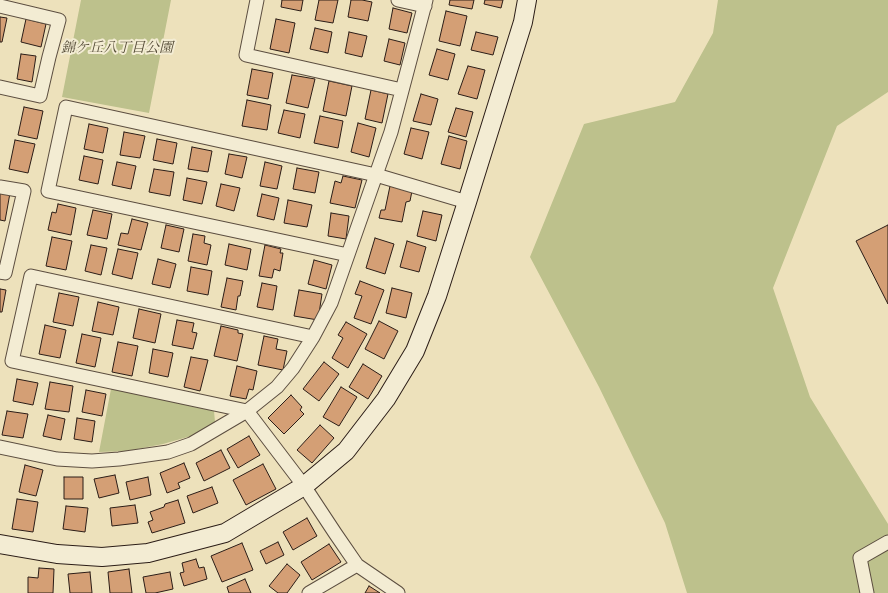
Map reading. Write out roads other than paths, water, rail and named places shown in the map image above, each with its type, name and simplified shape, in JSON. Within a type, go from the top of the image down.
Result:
[{"type":"street","points":[[257,0],[246,56],[402,90]]},
{"type":"street","points":[[0,447],[57,459],[92,461],[119,460],[168,452],[191,444],[247,411],[277,387],[293,368],[313,338],[331,303],[390,132],[426,3],[398,0]]},
{"type":"street","points":[[0,544],[57,554],[102,557],[148,553],[225,533],[304,486],[346,451],[386,399],[415,351],[437,296],[523,22],[526,0]]},
{"type":"street","points":[[0,6],[59,20],[40,96],[0,87]]},
{"type":"street","points":[[348,255],[48,191],[66,108],[376,175],[467,202]]},
{"type":"street","points":[[0,186],[24,191],[6,273],[0,272]]},
{"type":"street","points":[[313,338],[31,276],[12,360],[247,411],[304,486],[357,565],[398,593]]},
{"type":"street","points":[[867,593],[860,558],[888,542]]},
{"type":"street","points":[[309,593],[357,565]]},
{"type":"park label","name":"錦ケ丘八丁目公園","points":[[117,48]]}]
